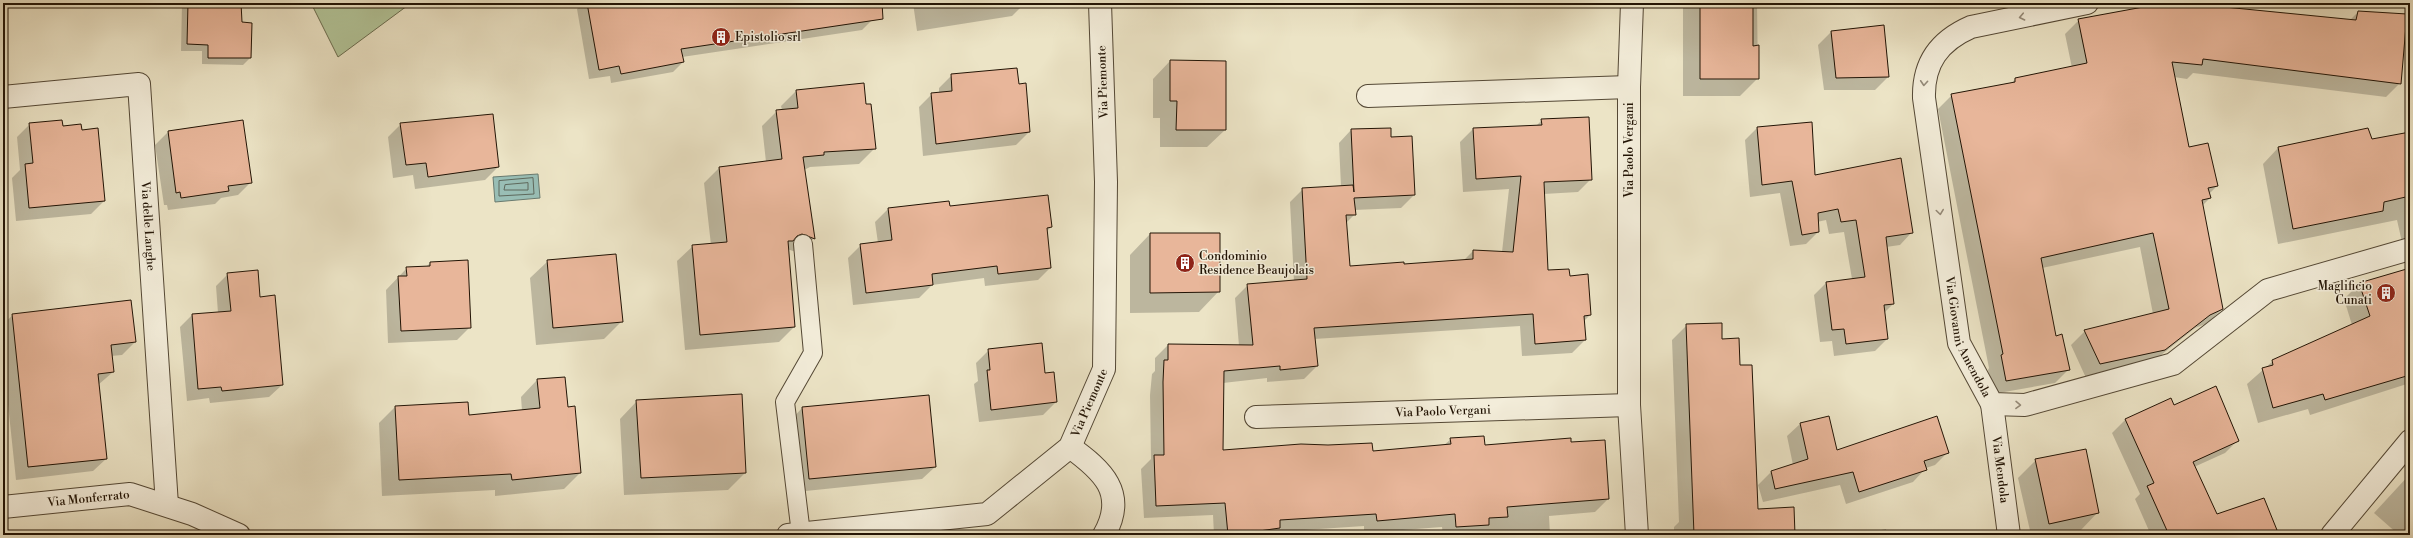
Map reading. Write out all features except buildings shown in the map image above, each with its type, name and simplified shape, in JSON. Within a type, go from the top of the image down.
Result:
[{"type":"street","name":"Via Piemonte","points":[[795,534],[987,514],[1070,447],[1104,369],[1106,182],[1100,3]]},
{"type":"street","name":"Via Paolo Vergani","points":[[1632,3],[1629,87],[1629,405],[1637,535]]},
{"type":"street","name":"Via Giovanni Amendola","points":[[2087,3],[1971,27],[1955,33],[1942,44],[1926,68],[1924,98],[1959,343],[1992,404],[2025,405],[2173,364],[2268,290],[2410,249]]},
{"type":"street","name":"Via delle Langhe","points":[[3,97],[138,84],[167,505]]},
{"type":"street","name":"Via Paolo Vergani","points":[[1368,96],[1629,87]]},
{"type":"street","name":"Via Mendola","points":[[1992,404],[2010,535]]},
{"type":"street","name":"Via Paolo Vergani","points":[[1256,417],[1629,405]]},
{"type":"street","points":[[2332,535],[2410,441]]},
{"type":"street","points":[[1070,447],[1105,476],[1115,504],[1104,535]]},
{"type":"street","name":"Via Monferrato","points":[[3,507],[130,494],[167,505],[239,535]]},
{"type":"lane","points":[[795,534],[785,402],[813,353],[802,244]]},
{"type":"green space","points":[[311,3],[411,3],[338,57]]},
{"type":"water","points":[[538,174],[540,198],[495,202],[493,177]]},
{"type":"place","name":"Epistolio srl","points":[[721,37]]},
{"type":"place","name":"Condominio Residence Beaujolais","points":[[1185,263]]},
{"type":"place","name":"Maglificio Cunati","points":[[2386,293]]}]
